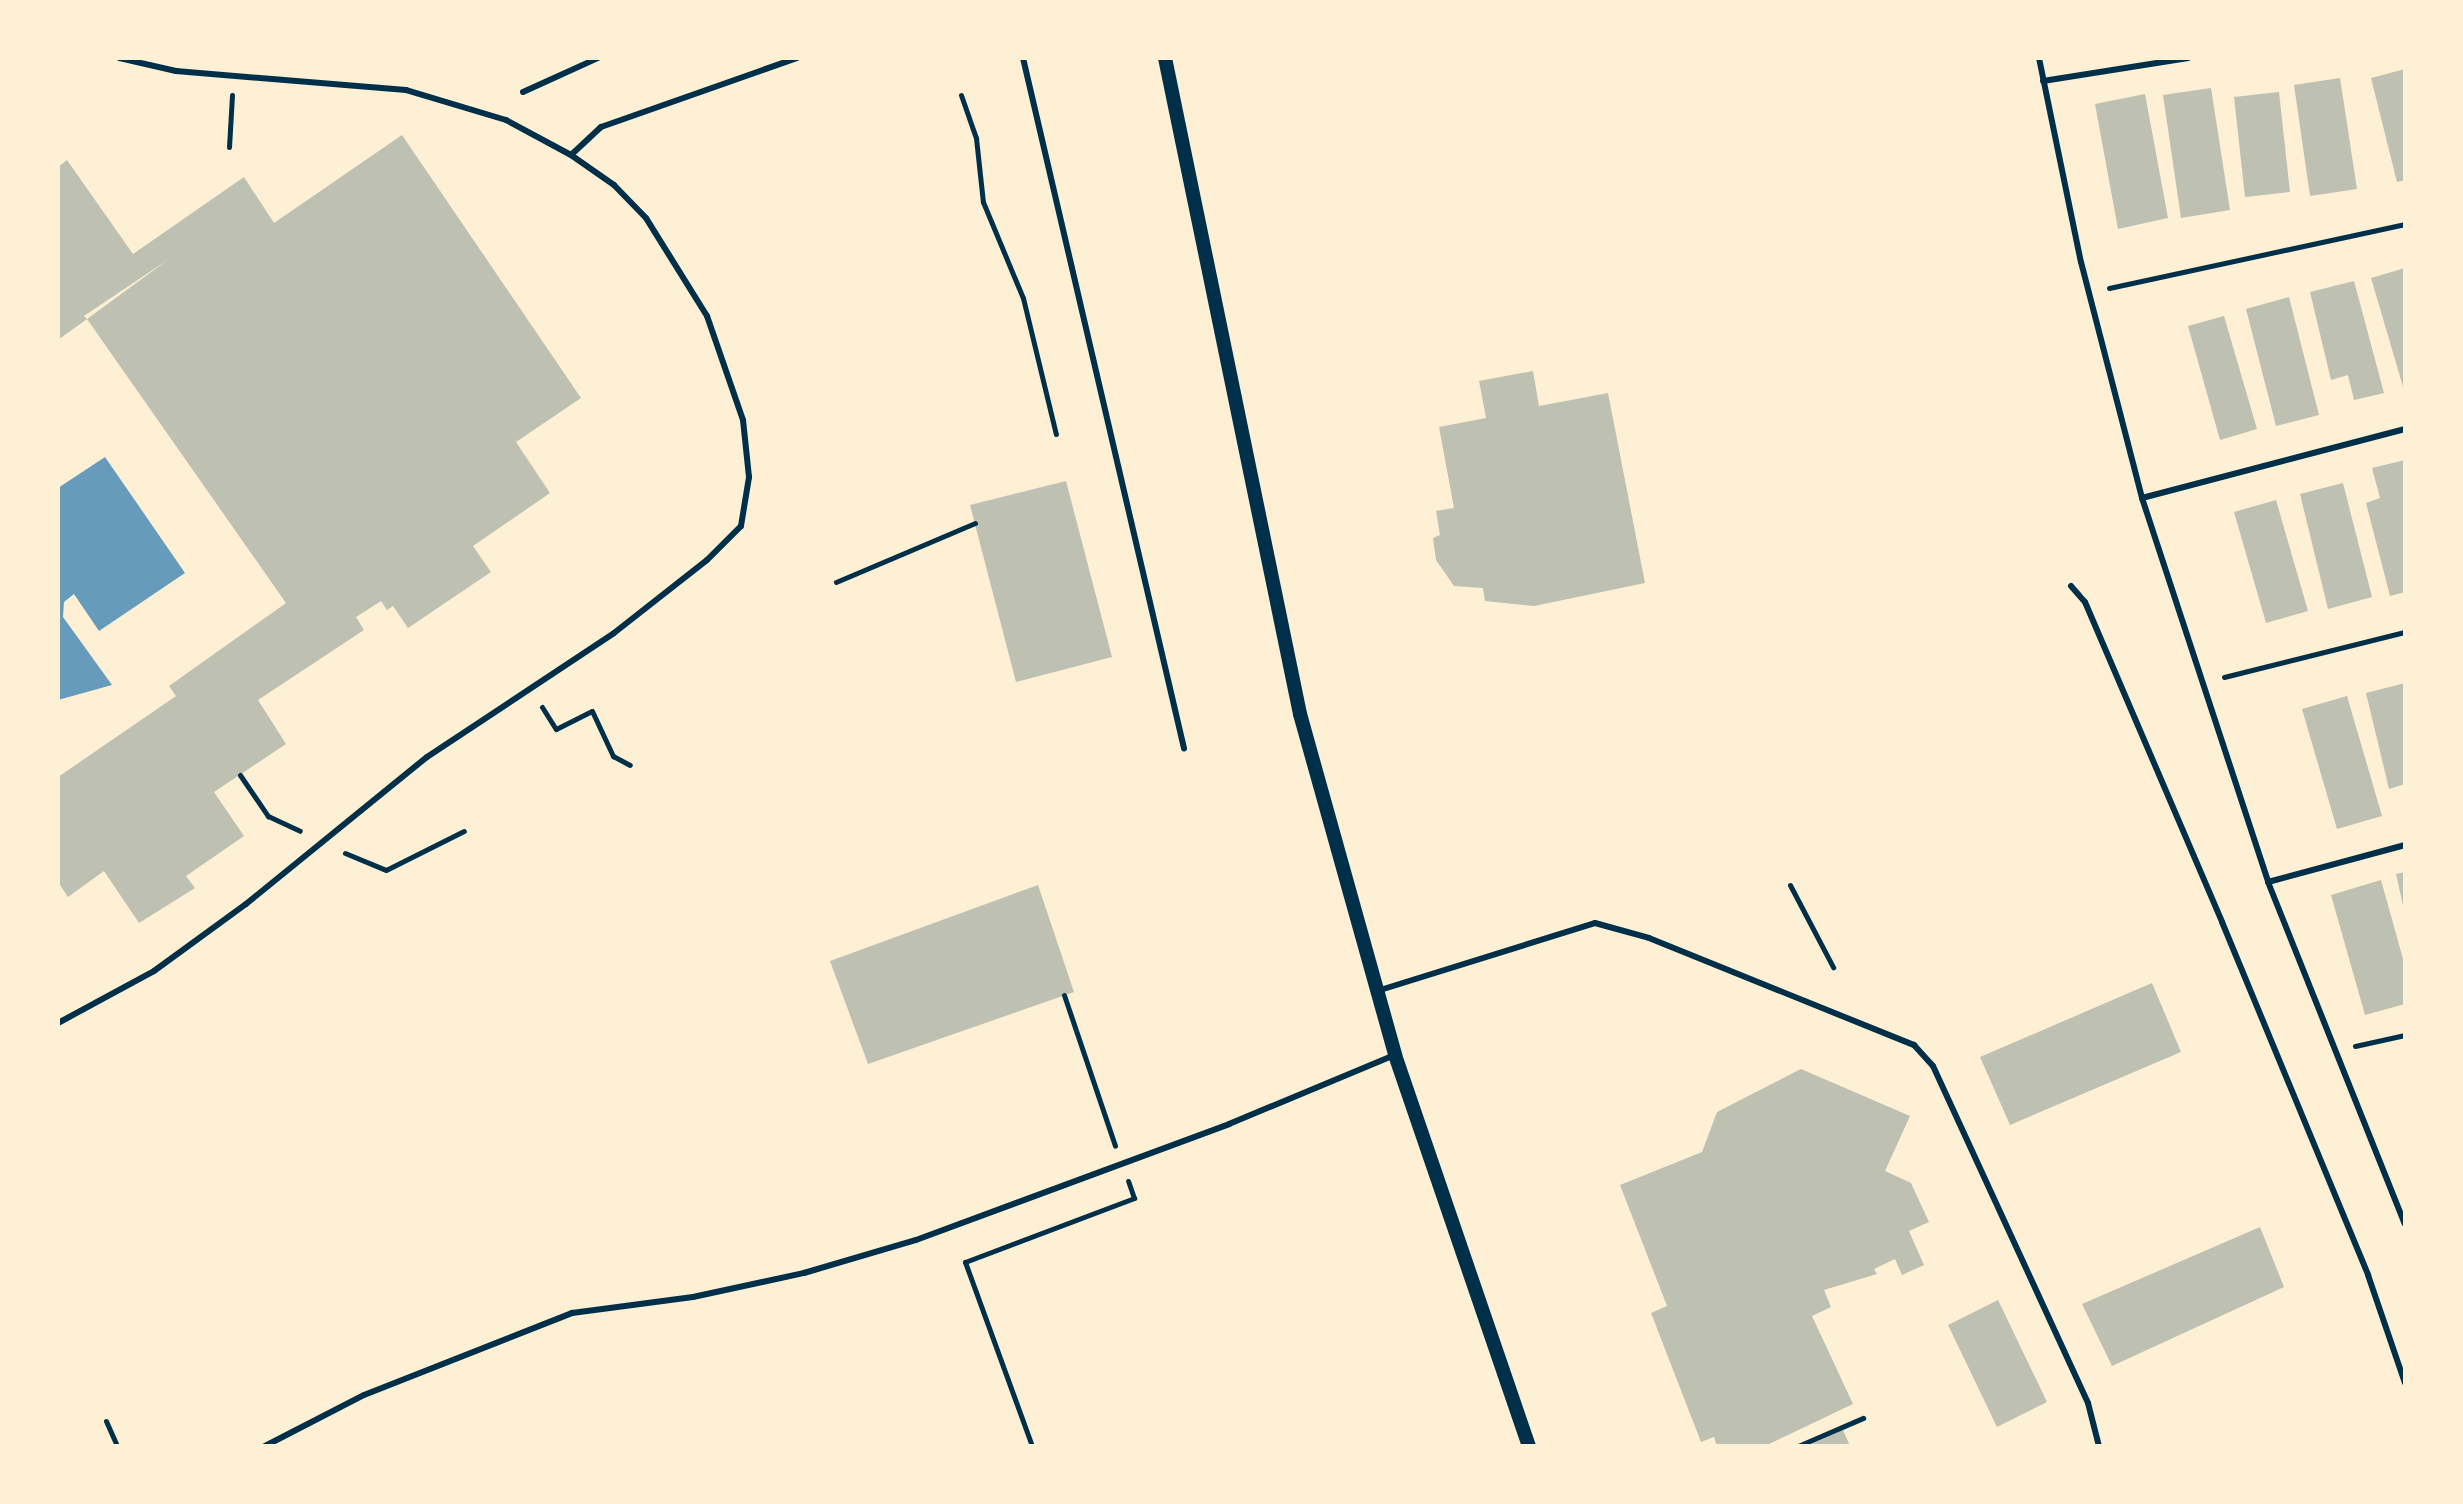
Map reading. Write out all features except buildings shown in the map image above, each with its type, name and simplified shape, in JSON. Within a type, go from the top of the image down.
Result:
[{"type":"street","points":[[1165,58],[1300,714],[1395,1055],[1529,1446]]},
{"type":"lane","points":[[58,1023],[154,971],[246,904],[415,766],[614,633],[707,560],[741,526],[749,477],[743,420],[707,316],[646,218],[614,185],[571,155],[506,120],[406,90],[176,71],[119,58]]},
{"type":"lane","points":[[523,92],[598,58]]},
{"type":"lane","points":[[571,155],[601,127],[797,58]]},
{"type":"lane","points":[[1023,58],[1184,748]]},
{"type":"lane","points":[[2039,58],[2089,293],[2142,498],[2268,882],[2405,1224]]},
{"type":"lane","points":[[2043,81],[2188,58]]},
{"type":"lane","points":[[2142,498],[2405,429]]},
{"type":"lane","points":[[2071,586],[2085,602],[2222,922],[2368,1275],[2405,1383]]},
{"type":"lane","points":[[2268,882],[2405,845]]},
{"type":"lane","points":[[1377,991],[1595,923],[1649,938],[1914,1045],[1925,1053],[1945,1092],[2088,1403],[2099,1446]]},
{"type":"lane","points":[[265,1446],[364,1395],[572,1313],[693,1297],[804,1273],[969,1222],[1120,1161],[1229,1124],[1395,1055]]},
{"type":"path","points":[[229,147],[235,75]]},
{"type":"path","points":[[961,95],[976,138],[983,202],[1023,298],[1056,434]]},
{"type":"path","points":[[2089,293],[2405,224]]},
{"type":"path","points":[[836,582],[975,523]]},
{"type":"path","points":[[2202,682],[2405,632]]},
{"type":"path","points":[[529,687],[556,729],[592,711],[613,756],[630,765]]},
{"type":"path","points":[[1790,885],[1833,967]]},
{"type":"path","points":[[1032,1446],[965,1262],[1134,1198],[1064,995]]},
{"type":"path","points":[[2336,1051],[2405,1035]]},
{"type":"path","points":[[1798,1446],[1863,1418]]},
{"type":"path","points":[[106,1421],[117,1446]]},
{"type":"water","points":[[105,457],[185,573],[99,631],[74,594],[64,602],[63,617],[112,685],[58,700],[58,488]]}]
